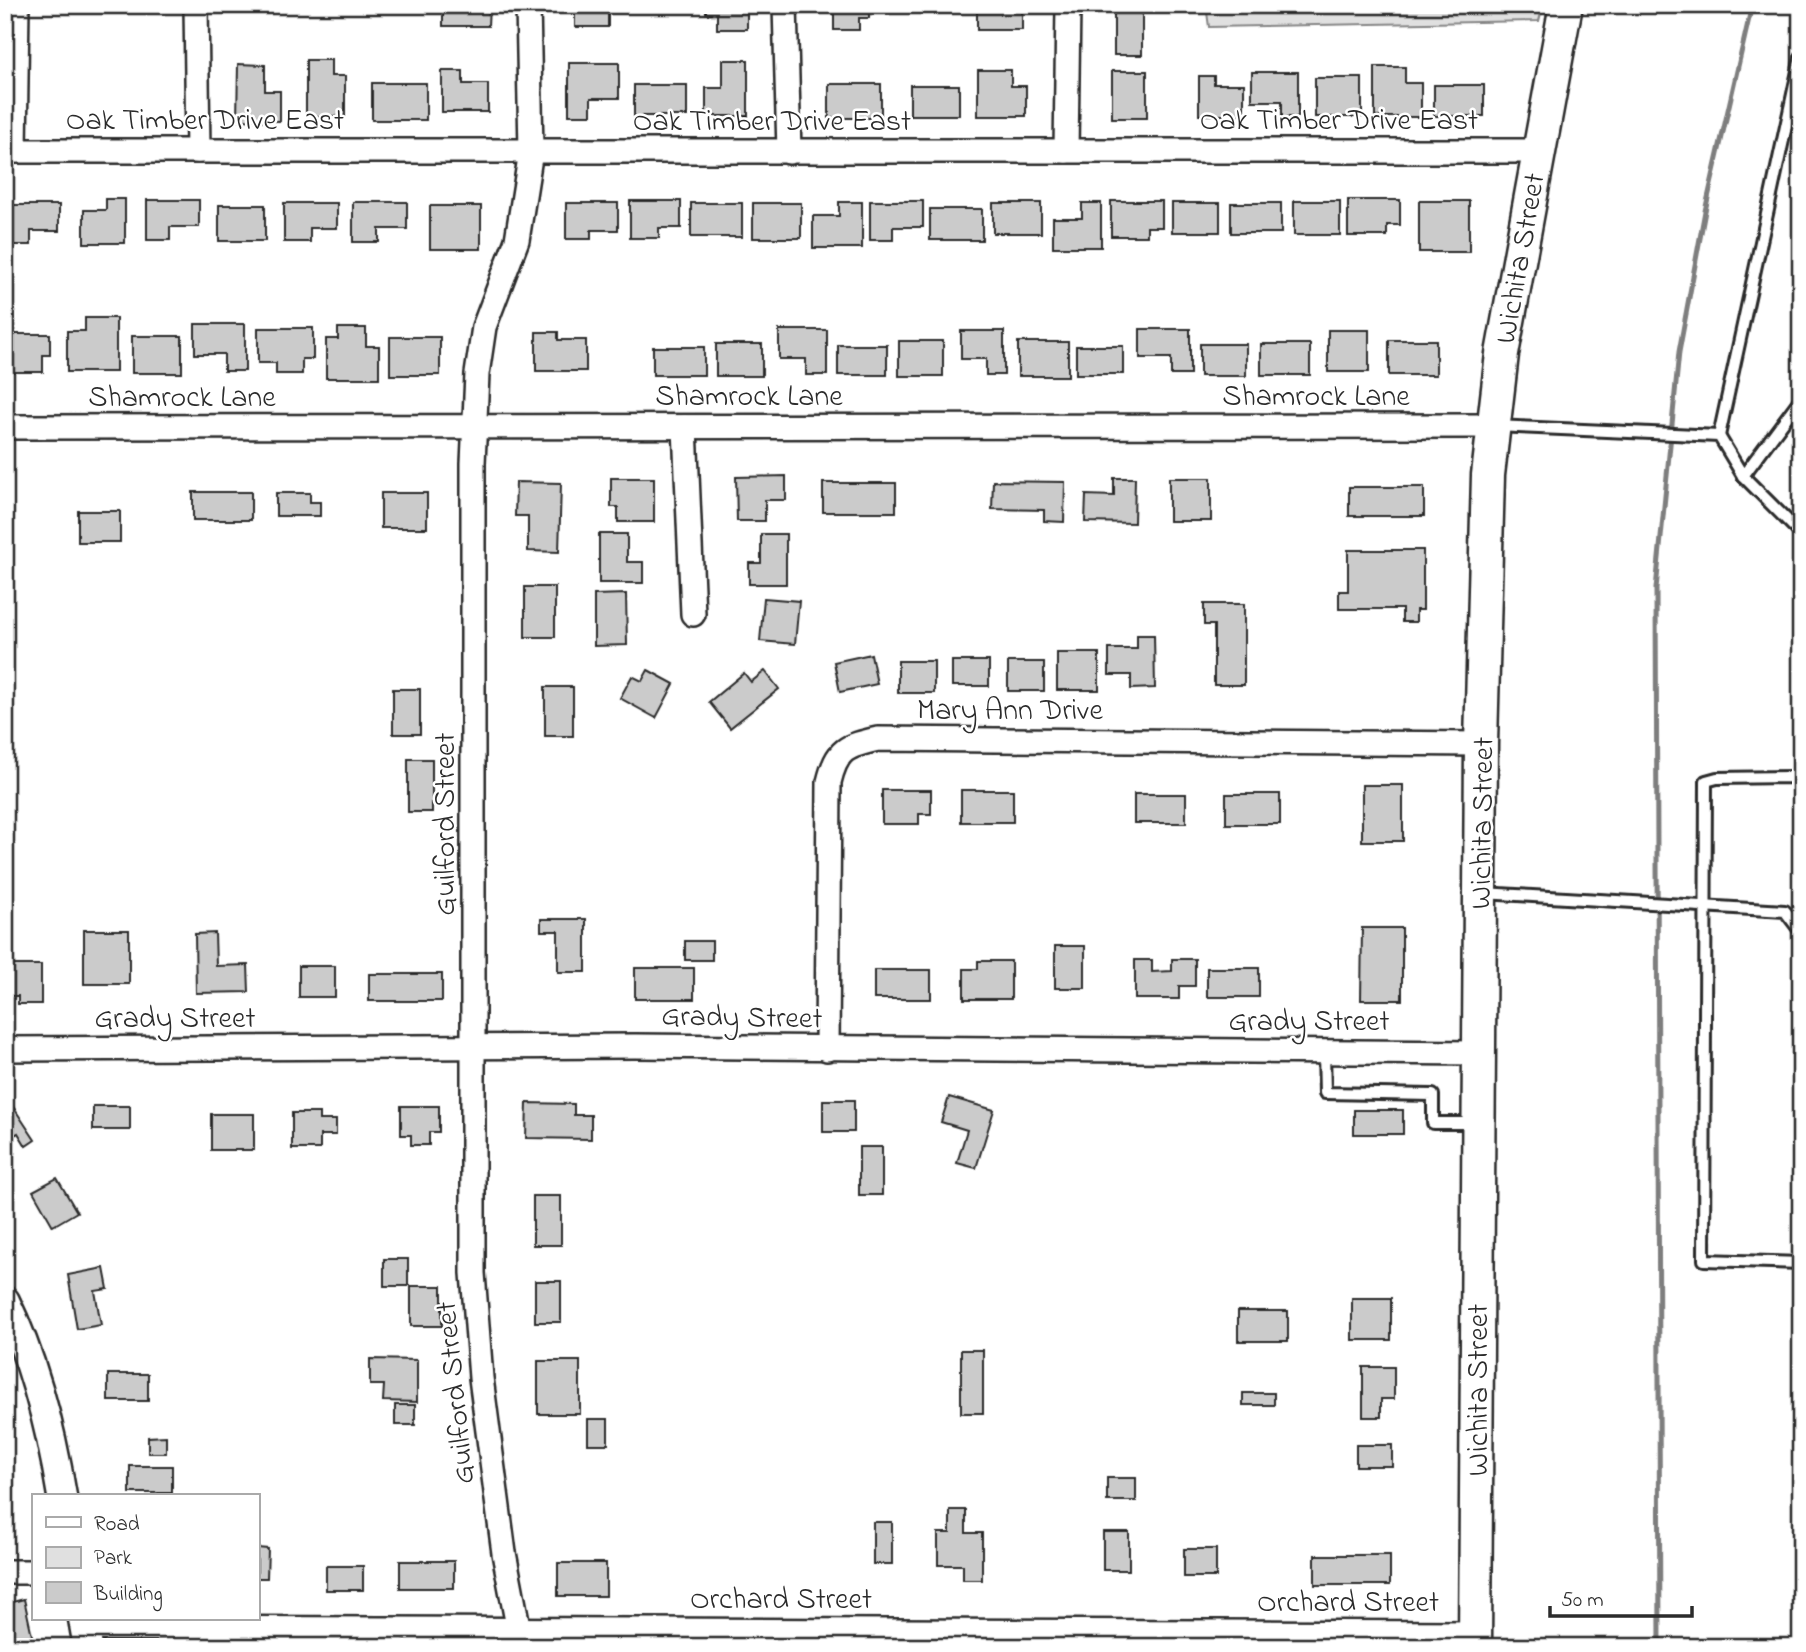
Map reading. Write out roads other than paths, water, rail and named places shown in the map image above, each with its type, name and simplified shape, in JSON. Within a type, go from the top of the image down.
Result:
[{"type":"main road","name":"Wichita Street","points":[[1475,1640],[1481,744],[1488,475],[1502,354],[1566,5]]},
{"type":"street","points":[[10,151],[17,5]]},
{"type":"street","points":[[196,5],[198,150]]},
{"type":"street","name":"Guilford Street","points":[[520,1637],[502,1539],[481,1378],[474,1286],[475,427],[477,374],[484,327],[517,240],[531,151],[528,5]]},
{"type":"street","points":[[785,5],[789,152]]},
{"type":"street","points":[[1066,151],[1068,5]]},
{"type":"street","name":"Oak Timber Drive East","points":[[10,151],[1539,151]]},
{"type":"street","name":"Shamrock Lane","points":[[5,428],[1493,426]]},
{"type":"street","points":[[685,427],[693,614]]},
{"type":"street","name":"Mary Ann Drive","points":[[827,1049],[830,782],[835,759],[852,745],[878,739],[1481,744]]},
{"type":"street","name":"Grady Street","points":[[5,1049],[475,1049],[635,1046],[1478,1053]]},
{"type":"street","points":[[5,1301],[28,1356],[47,1419],[62,1494]]},
{"type":"street","points":[[5,1572],[32,1572]]},
{"type":"street","name":"Orchard Street","points":[[86,1631],[520,1637],[1475,1640]]},
{"type":"lane","points":[[1801,57],[1719,436],[1743,476],[1801,534]]},
{"type":"lane","points":[[1743,476],[1801,398]]},
{"type":"lane","points":[[1493,426],[1719,436]]},
{"type":"lane","points":[[1801,781],[1792,777],[1717,778],[1706,782],[1704,907],[1704,1260],[1801,1263]]},
{"type":"lane","points":[[1480,893],[1785,911],[1801,932]]},
{"type":"lane","points":[[1324,1052],[1325,1093],[1433,1095],[1433,1123],[1478,1123]]},
{"type":"waterway","points":[[1660,1647],[1656,589],[1679,352],[1705,211],[1752,5]]}]
